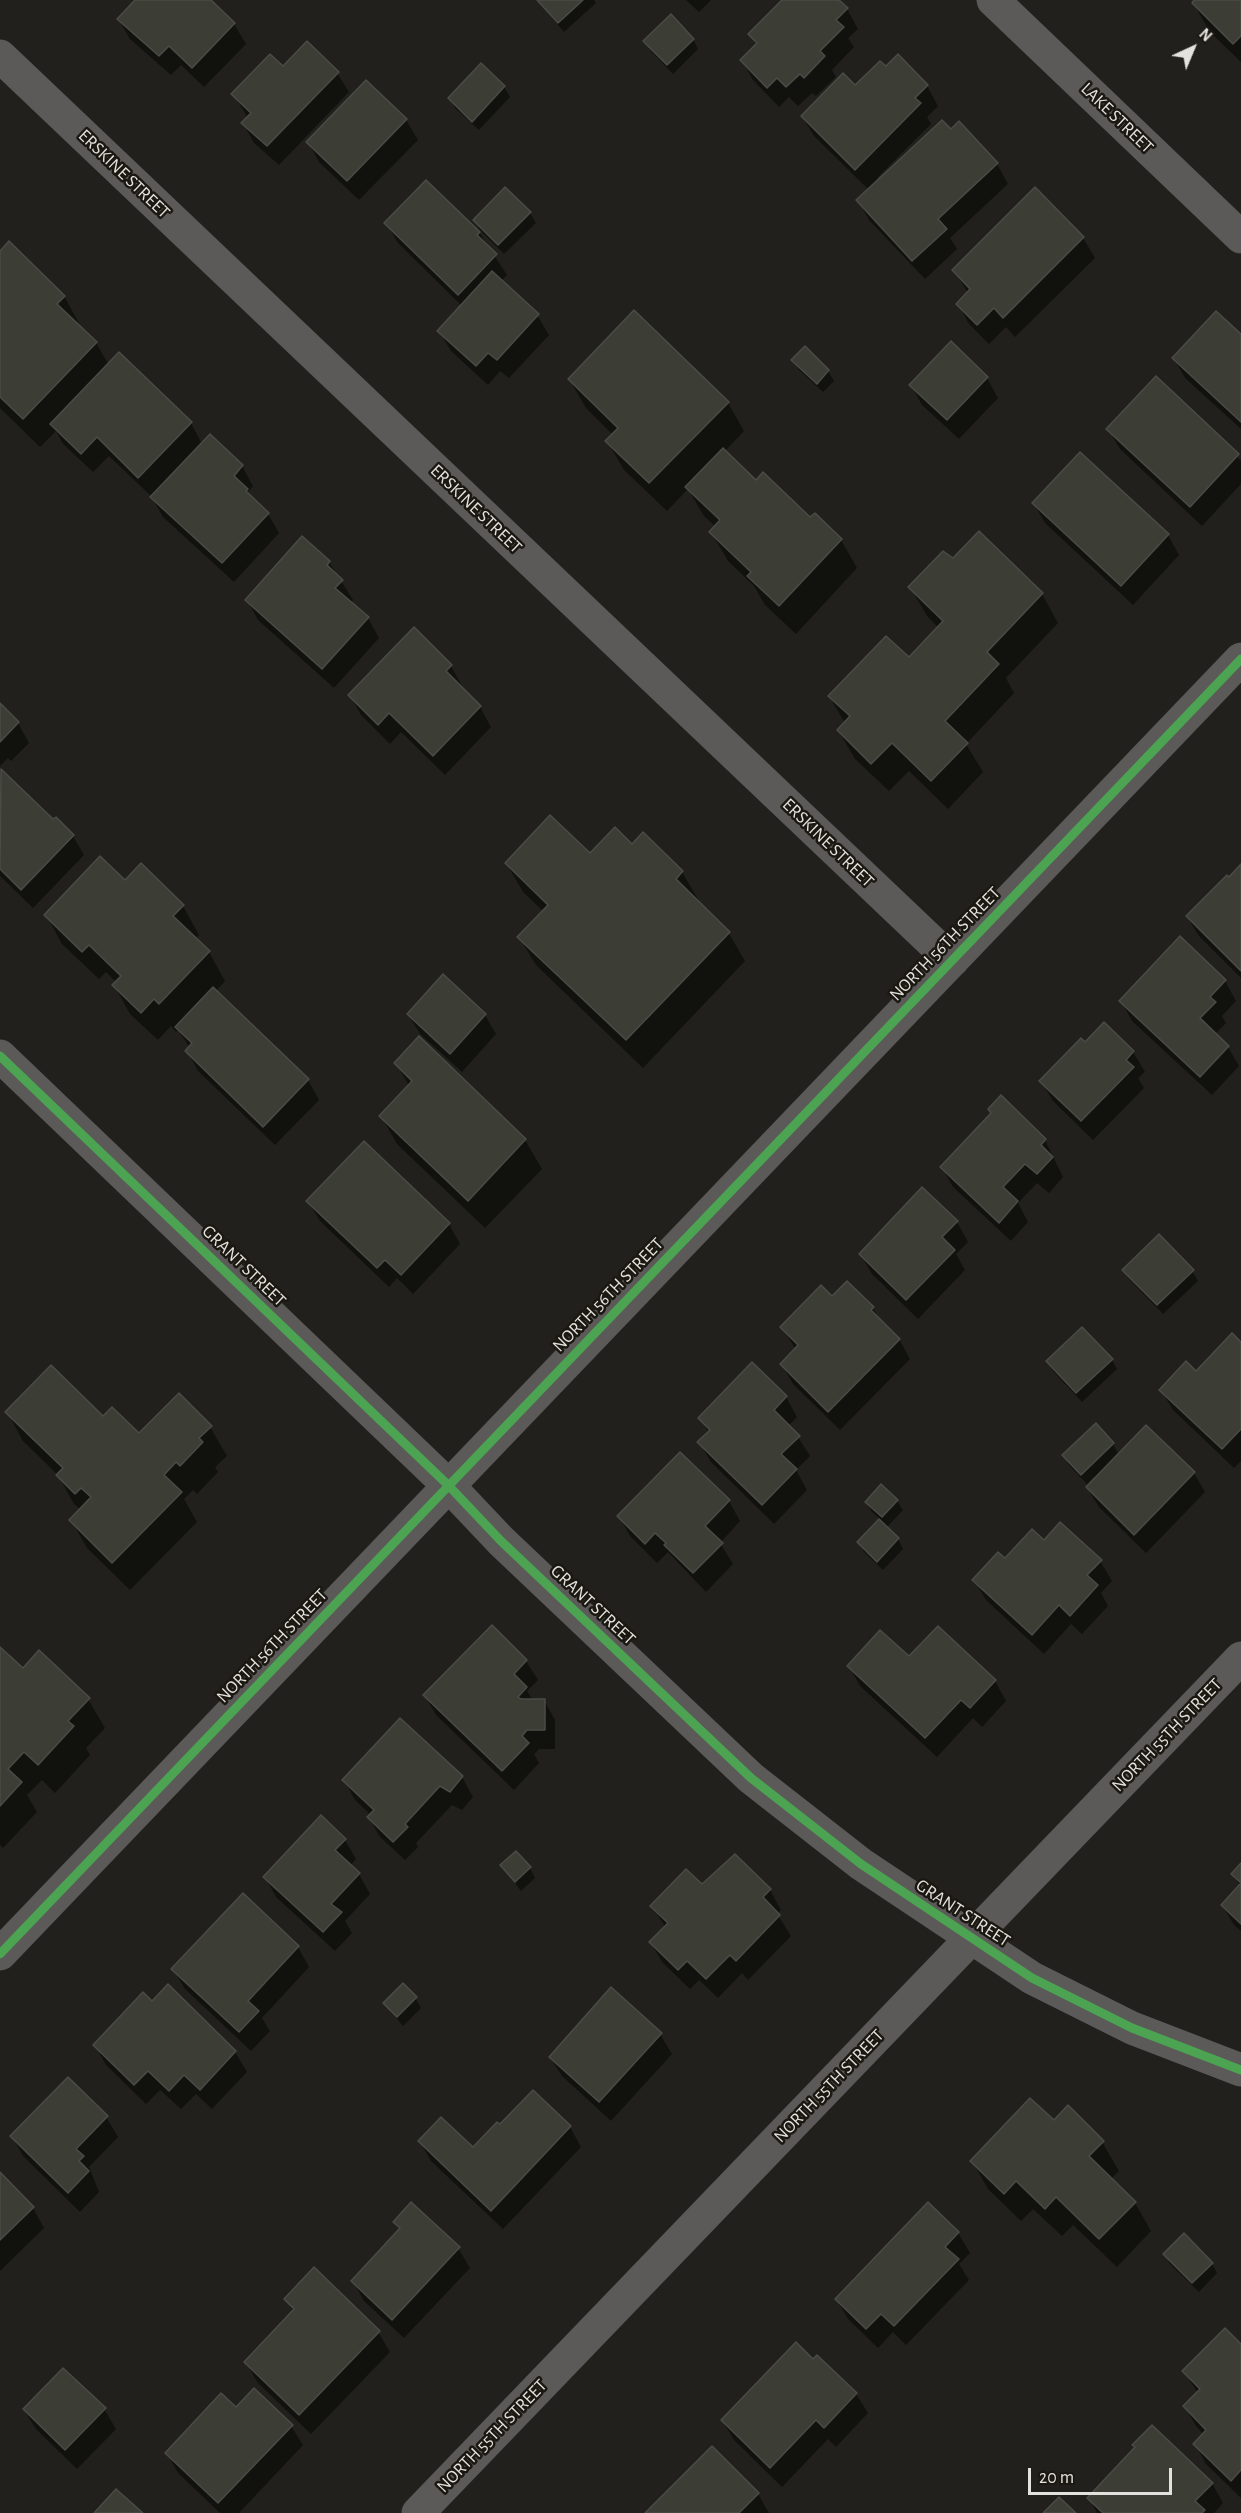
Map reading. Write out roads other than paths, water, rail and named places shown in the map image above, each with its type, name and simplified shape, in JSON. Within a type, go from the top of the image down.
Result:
[{"type":"street","name":"LAKE STREET","points":[[993,0],[1241,237]]},
{"type":"street","name":"ERSKINE STREET","points":[[0,56],[952,961]]},
{"type":"street","name":"NORTH 56TH STREET","points":[[0,1954],[1241,660]]},
{"type":"street","name":"GRANT STREET","points":[[0,1056],[751,1778],[861,1864],[1032,1978],[1132,2028],[1241,2070]]},
{"type":"street","name":"NORTH 55TH STREET","points":[[418,2513],[1241,1658]]}]
